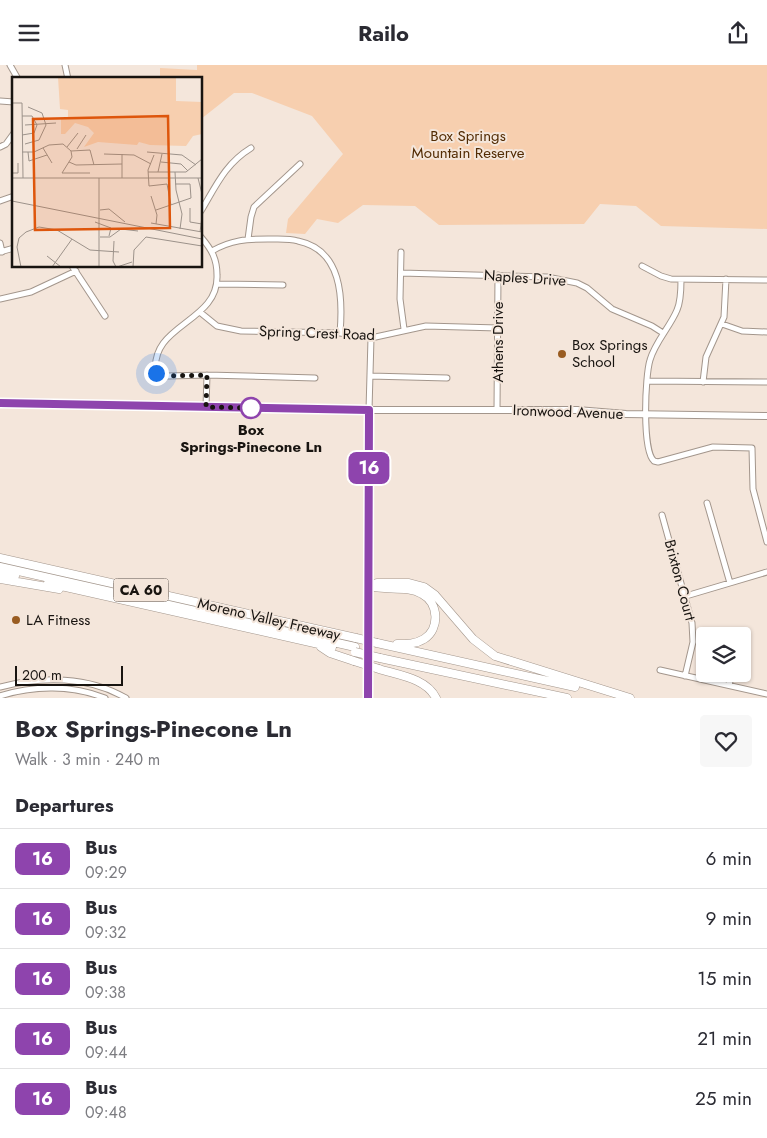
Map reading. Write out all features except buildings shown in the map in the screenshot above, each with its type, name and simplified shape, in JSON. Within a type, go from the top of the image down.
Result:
[{"type":"highway","name":"Moreno Valley Freeway","points":[[0,558],[625,698]]},
{"type":"highway","points":[[0,567],[355,653],[378,669],[423,684],[433,692],[436,698]]},
{"type":"highway","name":"Moreno Valley Freeway","points":[[0,573],[355,653],[381,656],[568,698]]},
{"type":"highway","points":[[0,579],[49,589],[71,589]]},
{"type":"highway","points":[[369,586],[377,583],[409,583],[424,587],[442,601],[473,639],[496,656],[630,698]]},
{"type":"highway","points":[[369,586],[415,590],[430,601],[435,613],[434,627],[425,639],[408,644],[379,643]]},
{"type":"main road","name":"Ironwood Avenue","points":[[0,403],[369,410],[576,410],[646,415],[767,416]]},
{"type":"main road","points":[[368,698],[369,410]]},
{"type":"street","points":[[10,65],[17,77]]},
{"type":"street","points":[[0,147],[6,144],[12,136]]},
{"type":"street","points":[[202,209],[227,167],[236,157],[251,148]]},
{"type":"street","points":[[248,239],[254,207],[300,164]]},
{"type":"street","points":[[0,201],[12,197]]},
{"type":"street","points":[[202,238],[212,251],[217,262],[218,284],[211,301],[201,313],[168,334],[161,344],[154,363],[156,373],[168,376],[207,375],[315,378]]},
{"type":"street","points":[[212,251],[228,243],[248,239],[298,240],[313,247],[325,257],[338,279],[341,290],[340,333]]},
{"type":"street","points":[[0,243],[1,252]]},
{"type":"street","points":[[401,252],[401,313],[404,329]]},
{"type":"street","points":[[642,266],[661,276],[681,280],[767,280]]},
{"type":"street","points":[[0,299],[31,292],[74,269],[105,316]]},
{"type":"street","name":"Naples Drive","points":[[401,273],[559,277],[578,283],[612,309],[652,326],[663,333]]},
{"type":"street","name":"Athens Drive","points":[[497,409],[498,275]]},
{"type":"street","points":[[703,381],[706,357],[722,324],[725,310],[726,279]]},
{"type":"street","points":[[681,280],[678,309],[663,333],[650,361],[647,381],[646,415],[648,450],[654,461],[713,447],[752,448],[753,489],[767,542]]},
{"type":"street","points":[[218,284],[283,285]]},
{"type":"street","name":"Spring Crest Road","points":[[201,313],[210,322],[227,330],[340,333],[371,338],[404,329],[426,326],[498,328]]},
{"type":"street","points":[[722,324],[742,331],[767,332]]},
{"type":"street","points":[[369,410],[371,338]]},
{"type":"street","points":[[206,407],[207,375]]},
{"type":"street","points":[[370,376],[447,378]]},
{"type":"street","points":[[647,381],[767,383]]},
{"type":"street","points":[[707,503],[730,583]]},
{"type":"street","name":"Brixton Court","points":[[662,515],[686,596],[694,633],[685,676]]},
{"type":"street","points":[[686,596],[767,572]]},
{"type":"street","points":[[660,670],[767,694]]},
{"type":"street","points":[[0,687],[39,680],[68,680],[104,688],[126,698]]},
{"type":"street","points":[[0,696],[31,689],[59,688],[85,692],[105,698]]},
{"type":"green space","name":"Box Springs Mountain Reserve","points":[[197,65],[767,65],[767,229],[661,226],[636,206],[600,204],[584,224],[439,225],[415,206],[363,205],[338,223],[317,219],[305,234],[286,233],[288,219],[343,154],[312,116],[252,93],[234,93],[202,118],[202,77],[160,77],[160,68],[197,70]]},
{"type":"bus line","name":"16","points":[[0,403],[369,410],[368,698]]},
{"type":"place","name":"Box Springs School","points":[[562,354]]},
{"type":"place","name":"Box Springs-Pinecone Ln","points":[[251,408]]},
{"type":"place","name":"LA Fitness","points":[[16,620]]},
{"type":"route","points":[[156,373],[168,376],[207,375],[206,407],[251,408]]}]
